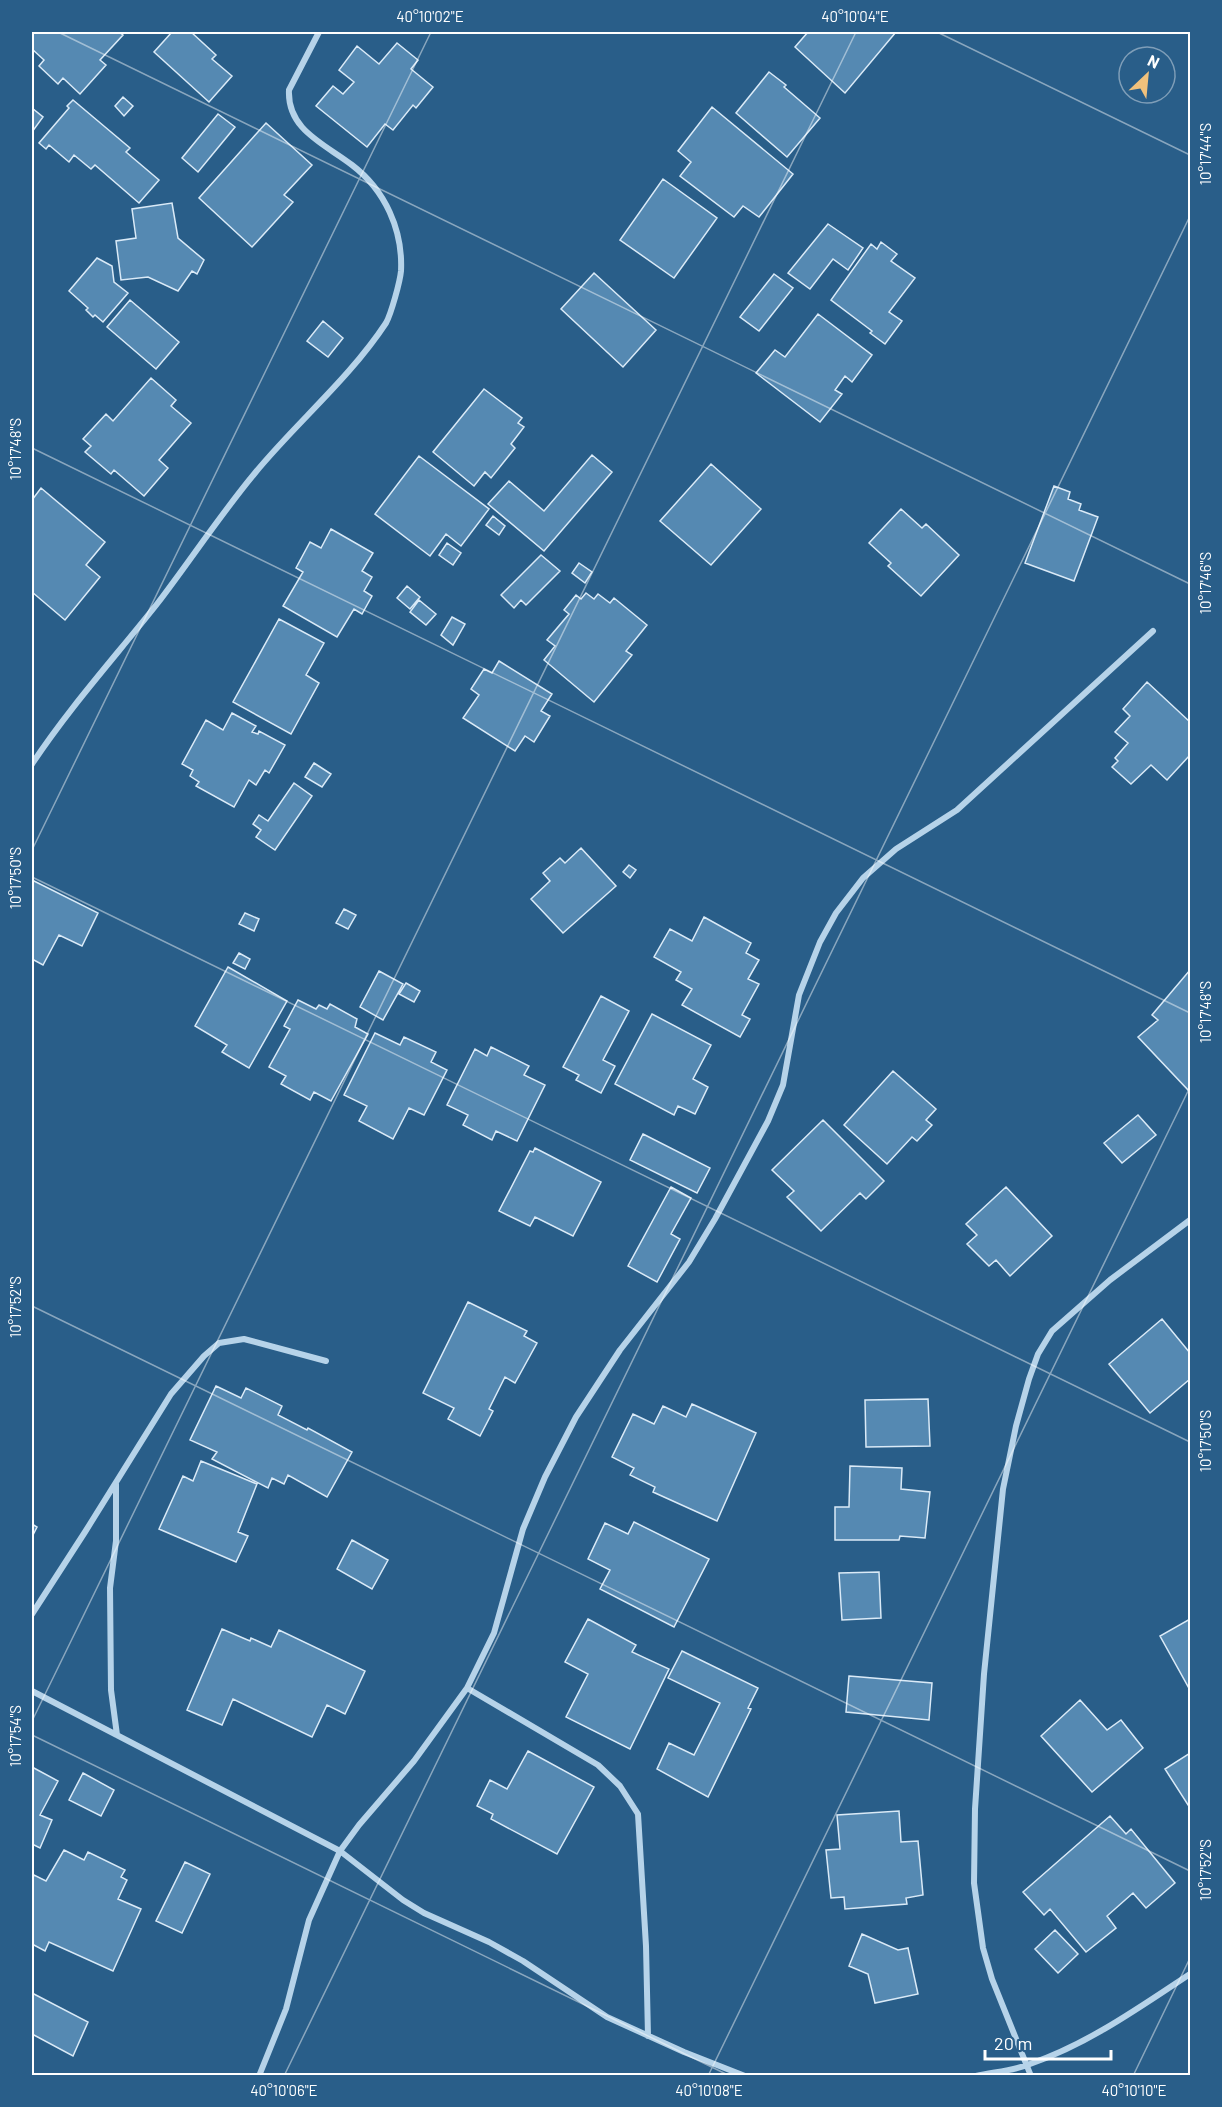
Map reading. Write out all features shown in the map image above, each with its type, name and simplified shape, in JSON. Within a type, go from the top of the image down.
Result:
[{"type":"street","points":[[33,760],[157,603],[255,473],[355,363],[387,321],[401,272],[396,225],[380,192],[354,166],[321,144],[291,114],[288,101],[289,90],[319,32]]},
{"type":"street","points":[[259,2076],[286,2009],[309,1920],[340,1851],[359,1825],[414,1761],[467,1688],[494,1633],[523,1529],[545,1477],[576,1417],[620,1350],[689,1262],[715,1220],[768,1121],[783,1085],[799,995],[820,942],[836,913],[863,878],[896,849],[957,810],[1153,631]]},
{"type":"street","points":[[1030,2076],[1028,2065],[1009,2025],[992,1979],[983,1948],[974,1883],[975,1809],[984,1674],[1003,1489],[1016,1426],[1029,1379],[1038,1354],[1052,1331],[1110,1280],[1191,1220]]},
{"type":"street","points":[[32,1614],[171,1394],[204,1356],[219,1343],[244,1339],[326,1361]]},
{"type":"street","points":[[116,1483],[116,1541],[110,1588],[110,1620],[111,1690],[117,1735]]},
{"type":"street","points":[[467,1688],[598,1765],[620,1786],[638,1814],[646,1946],[648,2036]]},
{"type":"street","points":[[32,1691],[340,1851],[403,1900],[424,1913],[523,1961],[599,2012],[648,2036],[745,2076]]},
{"type":"street","points":[[976,2076],[1028,2065],[1095,2035],[1191,1974]]},
{"type":"building","points":[[32,32],[119,32],[123,35],[100,60],[106,65],[80,94],[63,78],[58,84],[39,66],[44,60],[32,49]]},
{"type":"building","points":[[172,32],[191,32],[216,55],[212,59],[232,76],[209,102],[154,52]]},
{"type":"building","points":[[808,32],[896,32],[845,93],[795,47]]},
{"type":"building","points":[[397,43],[418,60],[411,69],[433,87],[416,108],[413,105],[393,130],[385,124],[367,147],[316,106],[333,86],[343,94],[354,82],[339,70],[357,46],[379,64]]},
{"type":"building","points":[[769,72],[820,118],[787,157],[736,113]]},
{"type":"building","points":[[123,97],[133,106],[124,116],[115,106]]},
{"type":"building","points":[[73,100],[130,148],[126,152],[159,180],[139,203],[95,165],[91,169],[74,155],[69,162],[49,145],[46,149],[39,143],[69,108],[67,106]]},
{"type":"building","points":[[712,107],[793,174],[759,217],[743,206],[734,217],[680,176],[691,162],[678,151]]},
{"type":"building","points":[[32,108],[43,117],[32,132]]},
{"type":"building","points":[[218,114],[235,127],[198,172],[182,158]]},
{"type":"building","points":[[266,123],[312,165],[284,195],[293,202],[252,247],[199,198]]},
{"type":"building","points":[[663,179],[717,218],[674,278],[620,240]]},
{"type":"building","points":[[172,203],[178,238],[204,260],[197,274],[192,271],[178,291],[148,277],[121,280],[116,241],[136,238],[132,209]]},
{"type":"building","points":[[828,224],[863,248],[848,270],[833,259],[810,289],[788,273]]},
{"type":"building","points":[[881,242],[897,254],[891,261],[915,278],[889,312],[902,321],[885,344],[870,333],[872,331],[831,300],[871,244],[877,249]]},
{"type":"building","points":[[97,258],[112,266],[114,282],[128,293],[103,322],[95,315],[93,317],[86,310],[88,308],[69,291]]},
{"type":"building","points":[[594,273],[656,330],[623,367],[561,309]]},
{"type":"building","points":[[774,274],[793,288],[759,331],[740,317]]},
{"type":"building","points":[[130,300],[179,342],[156,369],[107,327]]},
{"type":"building","points":[[818,314],[872,355],[852,382],[845,376],[835,390],[842,394],[820,422],[756,373],[775,350],[785,357]]},
{"type":"building","points":[[323,321],[343,338],[328,357],[307,341]]},
{"type":"building","points":[[151,378],[176,400],[171,406],[191,423],[159,460],[168,468],[144,496],[114,470],[111,474],[85,452],[91,446],[83,439],[106,414],[113,421]]},
{"type":"building","points":[[484,389],[522,418],[518,423],[524,427],[511,444],[515,448],[491,478],[485,472],[474,486],[433,452]]},
{"type":"building","points":[[592,455],[612,472],[544,551],[488,504],[509,481],[544,511]]},
{"type":"building","points":[[419,456],[489,509],[461,546],[446,534],[430,556],[375,514]]},
{"type":"building","points":[[711,464],[761,509],[711,565],[660,521]]},
{"type":"building","points":[[1054,486],[1070,492],[1068,499],[1081,504],[1079,510],[1098,517],[1074,581],[1025,563]]},
{"type":"building","points":[[41,488],[105,542],[86,565],[100,577],[65,620],[32,592],[32,500]]},
{"type":"building","points":[[901,509],[922,528],[926,524],[959,555],[921,596],[888,566],[891,563],[869,543]]},
{"type":"building","points":[[493,516],[505,526],[499,535],[486,525]]},
{"type":"building","points":[[331,529],[373,553],[362,571],[372,577],[364,591],[372,596],[362,614],[354,609],[337,637],[283,606],[303,572],[296,568],[310,542],[321,548]]},
{"type":"building","points":[[447,543],[461,553],[453,565],[439,555]]},
{"type":"building","points":[[541,555],[560,571],[526,605],[521,600],[514,608],[501,595]]},
{"type":"building","points":[[579,563],[592,572],[585,583],[572,573]]},
{"type":"building","points":[[407,586],[420,597],[410,609],[397,598]]},
{"type":"building","points":[[586,593],[594,599],[598,594],[610,603],[614,598],[647,625],[626,651],[632,655],[594,702],[544,660],[555,646],[547,640],[569,614],[564,610],[576,595],[581,599]]},
{"type":"building","points":[[419,600],[436,614],[426,625],[410,612]]},
{"type":"building","points":[[452,617],[465,624],[453,645],[441,635]]},
{"type":"building","points":[[279,619],[324,643],[306,675],[319,683],[291,734],[233,702]]},
{"type":"building","points":[[499,661],[552,694],[541,711],[550,716],[534,742],[525,736],[515,751],[463,718],[479,695],[471,689],[484,669],[492,673]]},
{"type":"building","points":[[1147,682],[1190,722],[1190,755],[1167,780],[1151,765],[1131,784],[1112,767],[1118,761],[1115,758],[1128,743],[1115,732],[1130,716],[1123,709]]},
{"type":"building","points":[[232,713],[256,726],[252,732],[258,734],[259,731],[285,745],[269,773],[265,770],[256,785],[249,780],[234,807],[196,786],[199,782],[190,776],[193,770],[182,764],[206,720],[223,730]]},
{"type":"building","points":[[314,763],[331,774],[322,787],[305,777]]},
{"type":"building","points":[[294,783],[312,796],[275,850],[256,837],[261,830],[253,824],[259,815],[268,821]]},
{"type":"building","points":[[581,848],[616,886],[563,933],[531,899],[550,881],[543,873],[560,858],[565,863]]},
{"type":"building","points":[[629,865],[636,870],[630,878],[623,872]]},
{"type":"building","points":[[32,880],[98,913],[82,946],[59,935],[43,965],[32,959]]},
{"type":"building","points":[[344,909],[356,915],[348,929],[336,923]]},
{"type":"building","points":[[245,913],[259,919],[254,931],[239,924]]},
{"type":"building","points":[[704,917],[751,943],[746,953],[759,960],[748,979],[759,984],[742,1015],[750,1019],[740,1037],[682,1005],[692,989],[676,980],[681,972],[654,957],[670,929],[692,941]]},
{"type":"building","points":[[239,953],[250,959],[245,969],[233,963]]},
{"type":"building","points":[[228,967],[287,1001],[249,1068],[222,1052],[227,1045],[195,1026]]},
{"type":"building","points":[[1190,970],[1190,1092],[1138,1037],[1158,1020],[1152,1015]]},
{"type":"building","points":[[379,971],[403,984],[383,1020],[360,1007]]},
{"type":"building","points":[[406,983],[420,991],[414,1002],[399,994]]},
{"type":"building","points":[[601,996],[629,1011],[603,1060],[615,1066],[601,1093],[576,1080],[579,1075],[563,1067]]},
{"type":"building","points":[[298,1000],[316,1009],[319,1005],[327,1009],[330,1004],[357,1019],[355,1027],[368,1034],[331,1101],[314,1092],[310,1100],[281,1084],[286,1076],[269,1067],[290,1029],[284,1026]]},
{"type":"building","points":[[652,1014],[711,1045],[693,1079],[708,1087],[695,1114],[678,1106],[674,1115],[615,1084]]},
{"type":"building","points":[[375,1033],[400,1045],[404,1037],[436,1052],[431,1062],[447,1070],[424,1115],[409,1108],[393,1139],[359,1121],[367,1106],[344,1095]]},
{"type":"building","points":[[491,1047],[529,1066],[524,1075],[545,1085],[517,1141],[496,1131],[492,1140],[463,1125],[468,1115],[447,1105],[475,1049],[487,1056]]},
{"type":"building","points":[[893,1071],[936,1109],[926,1120],[932,1125],[917,1141],[912,1137],[887,1164],[844,1125]]},
{"type":"building","points":[[1138,1115],[1156,1135],[1122,1163],[1104,1143]]},
{"type":"building","points":[[823,1120],[884,1181],[866,1199],[860,1193],[821,1231],[787,1197],[794,1191],[772,1170]]},
{"type":"building","points":[[643,1134],[710,1168],[697,1193],[630,1160]]},
{"type":"building","points":[[535,1148],[601,1182],[573,1236],[535,1217],[530,1226],[499,1211],[530,1151],[533,1152]]},
{"type":"building","points":[[671,1187],[691,1198],[671,1234],[680,1239],[657,1282],[628,1266]]},
{"type":"building","points":[[1006,1187],[1052,1236],[1010,1276],[996,1260],[989,1266],[967,1244],[977,1235],[966,1224]]},
{"type":"building","points":[[468,1302],[527,1331],[524,1336],[537,1343],[515,1383],[505,1377],[489,1409],[493,1411],[480,1436],[448,1419],[454,1408],[423,1393]]},
{"type":"building","points":[[1162,1319],[1190,1353],[1190,1379],[1150,1413],[1109,1364]]},
{"type":"building","points":[[216,1386],[241,1398],[246,1388],[282,1406],[278,1415],[352,1452],[327,1497],[288,1475],[284,1484],[272,1478],[268,1488],[212,1459],[217,1452],[190,1440]]},
{"type":"building","points":[[928,1399],[930,1446],[866,1447],[865,1400]]},
{"type":"building","points":[[692,1404],[756,1433],[717,1521],[653,1492],[655,1487],[630,1475],[634,1468],[612,1457],[633,1414],[654,1424],[663,1406],[686,1417]]},
{"type":"building","points":[[201,1461],[257,1484],[238,1532],[248,1536],[236,1562],[159,1529],[183,1476],[193,1481]]},
{"type":"building","points":[[850,1466],[902,1468],[901,1489],[930,1492],[925,1538],[900,1536],[899,1540],[835,1540],[835,1507],[849,1507]]},
{"type":"building","points":[[634,1522],[709,1559],[674,1627],[600,1589],[610,1570],[588,1559],[605,1523],[628,1534]]},
{"type":"building","points":[[32,1524],[37,1527],[32,1537]]},
{"type":"building","points":[[352,1540],[388,1560],[372,1589],[337,1569]]},
{"type":"building","points":[[879,1572],[881,1618],[842,1620],[839,1573]]},
{"type":"building","points":[[588,1619],[636,1645],[632,1652],[669,1669],[630,1749],[566,1717],[588,1674],[565,1662]]},
{"type":"building","points":[[1190,1619],[1190,1690],[1160,1636]]},
{"type":"building","points":[[222,1629],[271,1647],[279,1630],[365,1671],[345,1714],[327,1705],[312,1737],[233,1699],[222,1725],[187,1710]]},
{"type":"building","points":[[682,1651],[758,1688],[748,1708],[751,1709],[708,1797],[657,1769],[669,1743],[694,1755],[720,1703],[668,1678]]},
{"type":"building","points":[[849,1676],[932,1683],[929,1720],[846,1712]]},
{"type":"building","points":[[1080,1700],[1107,1730],[1121,1720],[1143,1748],[1092,1792],[1041,1736]]},
{"type":"building","points":[[528,1751],[594,1787],[557,1854],[491,1819],[493,1814],[477,1806],[490,1780],[507,1789]]},
{"type":"building","points":[[1190,1753],[1190,1808],[1165,1769]]},
{"type":"building","points":[[32,1767],[58,1781],[40,1815],[52,1820],[40,1848],[32,1844]]},
{"type":"building","points":[[83,1773],[114,1790],[101,1816],[69,1800]]},
{"type":"building","points":[[899,1811],[901,1842],[918,1841],[923,1895],[906,1898],[907,1904],[845,1909],[844,1897],[831,1898],[826,1850],[840,1849],[837,1815]]},
{"type":"building","points":[[1110,1816],[1126,1834],[1131,1829],[1175,1883],[1146,1908],[1133,1893],[1107,1916],[1116,1928],[1086,1952],[1050,1909],[1044,1915],[1023,1892]]},
{"type":"building","points":[[64,1850],[84,1860],[88,1852],[125,1870],[121,1877],[127,1880],[118,1899],[141,1909],[113,1971],[49,1942],[45,1951],[32,1944],[32,1880],[34,1875],[46,1881]]},
{"type":"building","points":[[185,1862],[210,1874],[182,1933],[156,1921]]},
{"type":"building","points":[[1055,1930],[1078,1954],[1058,1973],[1035,1949]]},
{"type":"building","points":[[862,1934],[898,1950],[908,1948],[918,1994],[875,2003],[868,1974],[849,1966]]},
{"type":"building","points":[[32,1993],[88,2022],[73,2056],[32,2034]]}]
